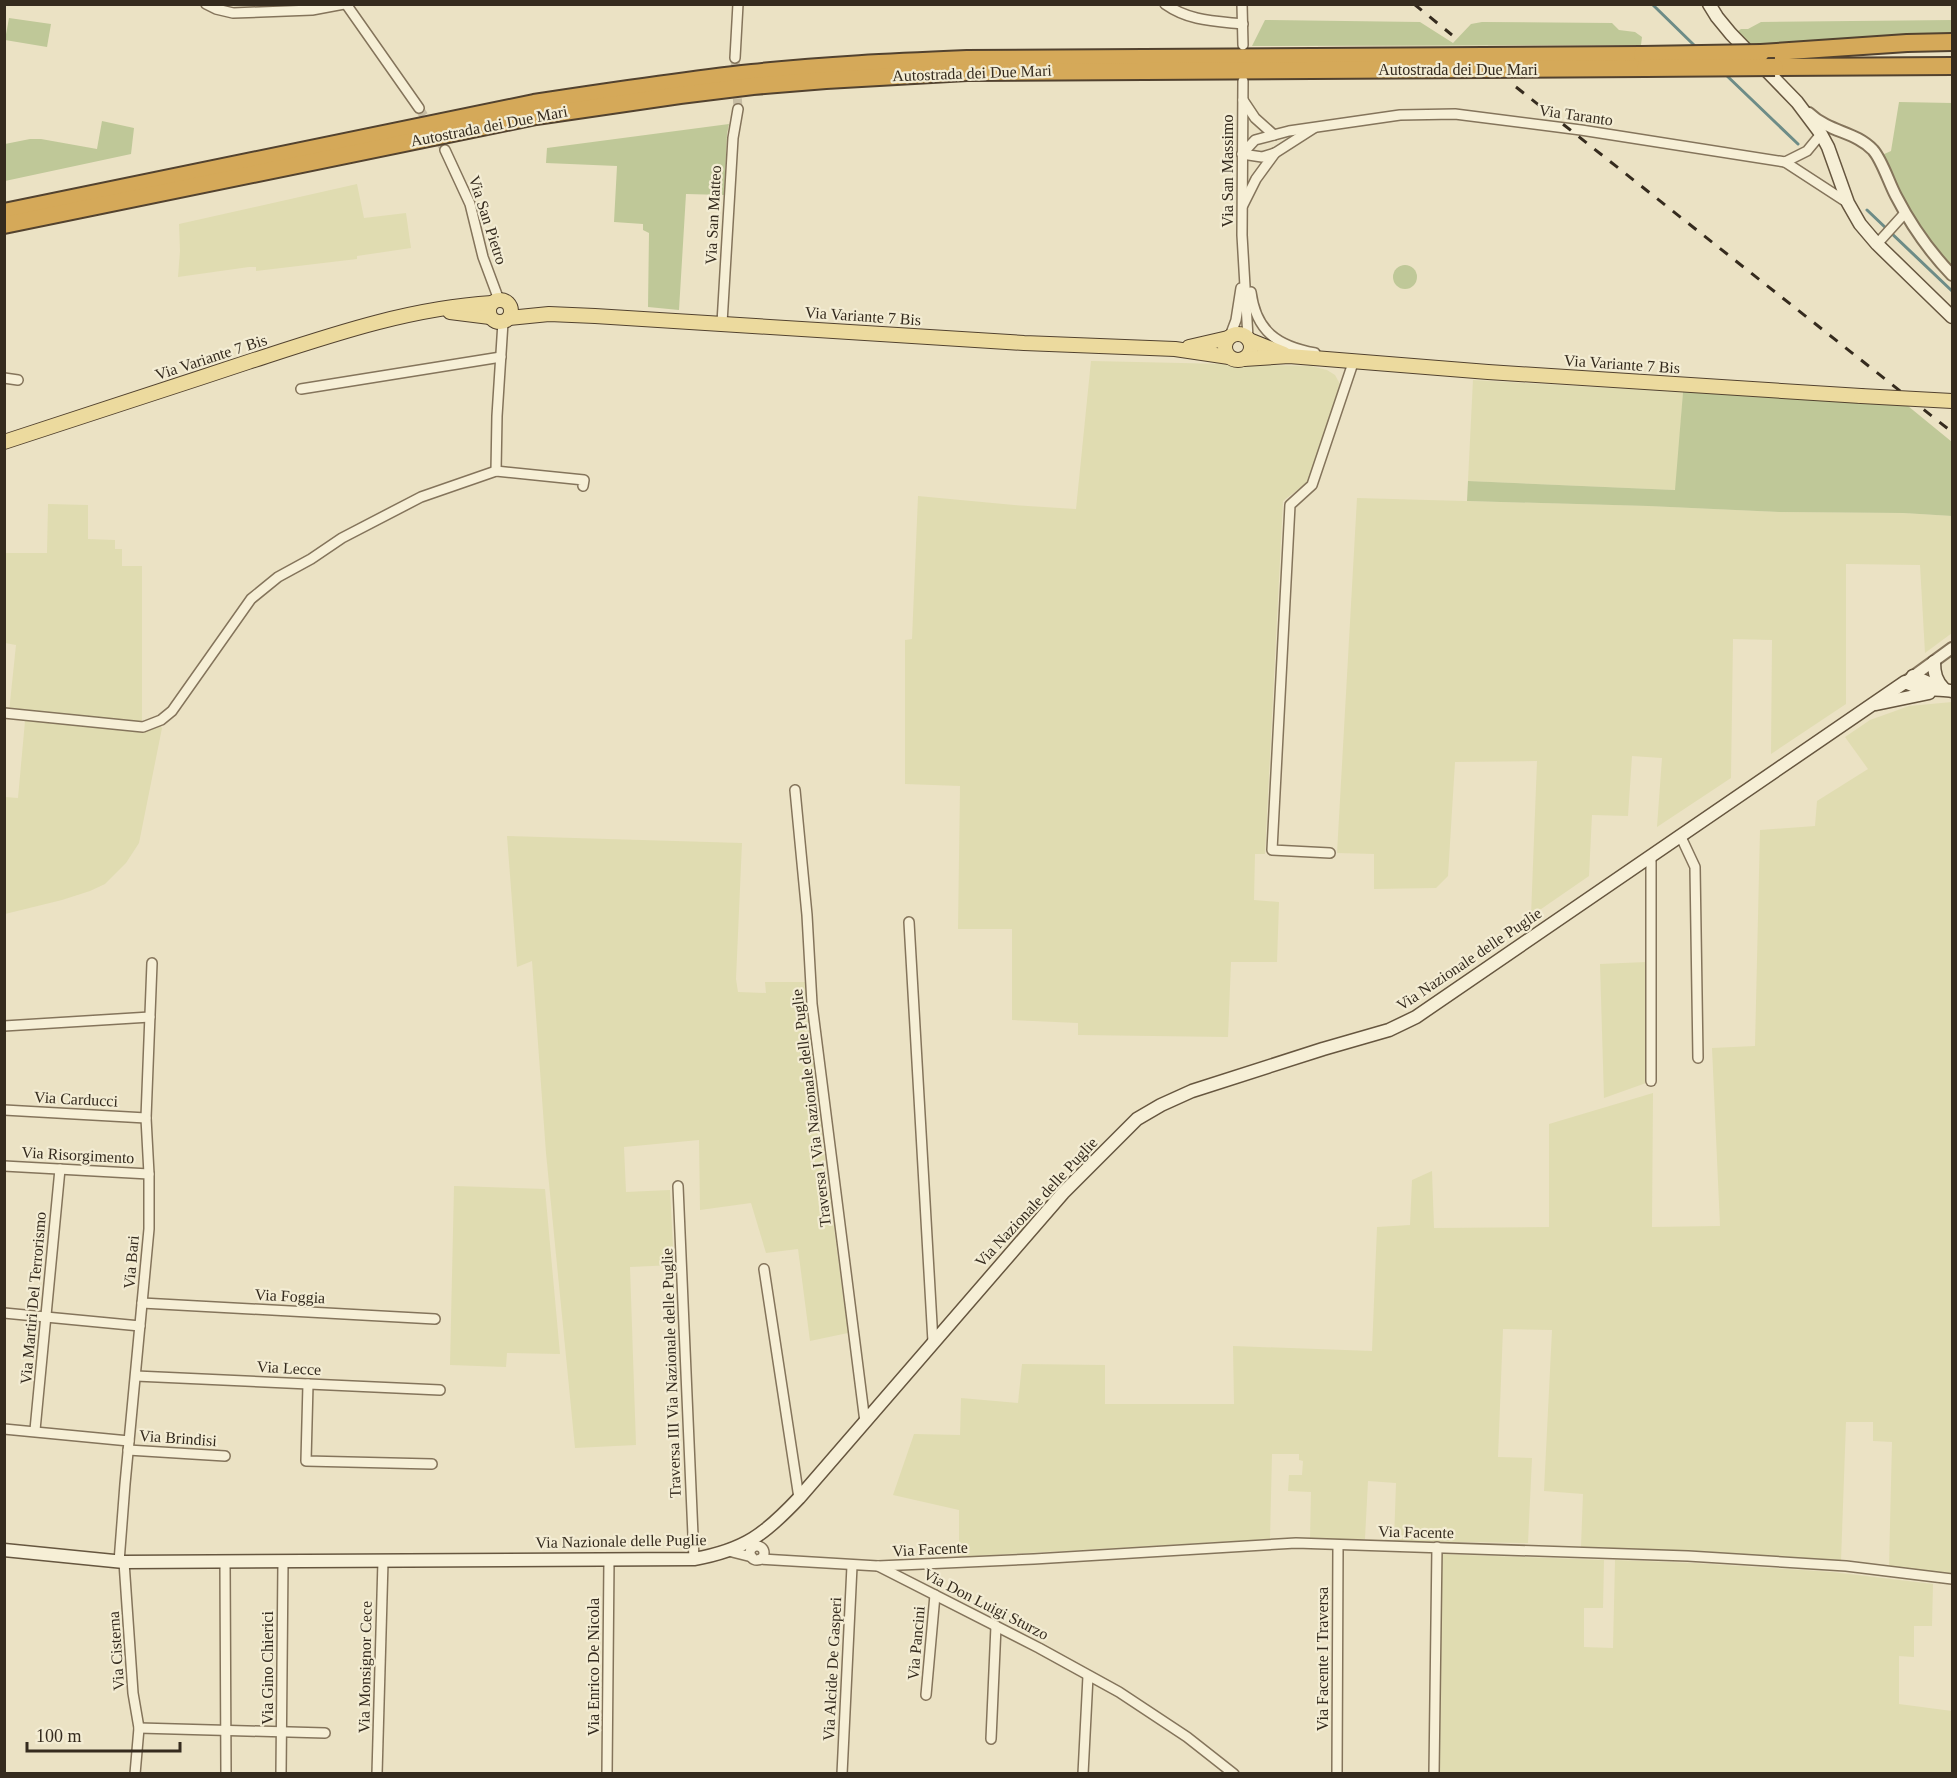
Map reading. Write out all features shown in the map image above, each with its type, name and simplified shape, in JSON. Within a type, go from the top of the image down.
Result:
[{"type":"highway","points":[[1761,54],[1906,43],[1953,42]]},
{"type":"highway","name":"Autostrada dei Due Mari","points":[[4,225],[536,116],[753,86],[967,72],[1644,61],[1761,54],[1953,52]]},
{"type":"highway","name":"Autostrada dei Due Mari","points":[[4,212],[534,103],[658,84],[752,73],[898,62],[988,58],[1644,61],[1774,67],[1953,66]]},
{"type":"main road","points":[[1709,4],[1731,34],[1797,102],[1821,134],[1848,203],[1860,224],[1877,244],[1953,317]]},
{"type":"main road","name":"Via Variante 7 Bis","points":[[4,442],[305,344],[430,310],[500,311],[1024,343],[1175,349],[1229,357]]},
{"type":"main road","points":[[1242,334],[1249,339],[1250,353],[1244,359],[1236,360],[1229,357],[1224,346],[1229,337],[1242,334]]},
{"type":"main road","name":"Via Variante 7 Bis","points":[[1175,349],[1229,337]]},
{"type":"main road","name":"Via Variante 7 Bis","points":[[1249,339],[1289,356]]},
{"type":"main road","name":"Via Variante 7 Bis","points":[[1244,359],[1289,356],[1488,372],[1953,401]]},
{"type":"main road","points":[[1934,662],[1934,673],[1938,683],[1949,691]]},
{"type":"main road","points":[[1909,679],[1914,687],[1949,691]]},
{"type":"main road","name":"Via Nazionale delle Puglie","points":[[4,1550],[122,1562],[225,1563],[694,1559],[741,1546],[767,1530],[799,1498],[1063,1193],[1137,1119],[1192,1091],[1389,1030],[1416,1017],[1909,679]]},
{"type":"main road","points":[[1868,706],[1949,691]]},
{"type":"street","points":[[206,4],[233,13],[312,10],[345,4],[419,108]]},
{"type":"street","points":[[735,58],[738,4]]},
{"type":"street","points":[[1165,4],[1184,16],[1200,20],[1243,24]]},
{"type":"street","points":[[1242,4],[1243,45]]},
{"type":"street","name":"Via San Massimo","points":[[1243,81],[1242,206],[1249,339]]},
{"type":"street","points":[[1243,100],[1255,118],[1274,135]]},
{"type":"street","points":[[1797,102],[1815,119],[1839,132],[1857,137],[1875,151],[1913,228],[1933,256],[1953,275]]},
{"type":"street","name":"Via San Matteo","points":[[722,323],[733,138],[738,108]]},
{"type":"street","name":"Via Taranto","points":[[1242,154],[1255,140],[1316,126],[1400,115],[1455,114],[1592,132],[1785,162]]},
{"type":"street","name":"Via Taranto","points":[[1242,206],[1256,179],[1275,153],[1316,126]]},
{"type":"street","points":[[1785,162],[1807,151],[1821,134],[1839,132]]},
{"type":"street","name":"Via San Pietro","points":[[445,150],[466,193],[500,311]]},
{"type":"street","points":[[1242,154],[1262,157],[1275,153]]},
{"type":"street","points":[[1785,162],[1848,203]]},
{"type":"street","points":[[1877,244],[1905,213]]},
{"type":"street","name":"Via San Massimo","points":[[1229,337],[1236,320],[1244,261]]},
{"type":"street","name":"Via San Massimo","points":[[1244,261],[1248,270],[1253,310],[1266,331],[1279,341],[1335,359]]},
{"type":"street","points":[[496,471],[501,357],[500,311]]},
{"type":"street","points":[[301,389],[501,357]]},
{"type":"street","points":[[1330,853],[1272,850],[1290,505],[1312,485],[1354,360]]},
{"type":"street","points":[[4,378],[18,380]]},
{"type":"street","points":[[4,713],[142,727],[161,720],[172,711],[251,599],[278,577],[311,559],[342,538],[421,497],[496,471],[584,480],[583,486]]},
{"type":"street","name":"Via Nazionale delle Puglie","points":[[1909,679],[1953,648]]},
{"type":"street","name":"Traversa I Via Nazionale delle Puglie","points":[[795,790],[807,915],[812,1004],[865,1422]]},
{"type":"street","points":[[1680,835],[1695,867],[1698,1058]]},
{"type":"street","points":[[1650,856],[1651,1081]]},
{"type":"street","points":[[909,922],[933,1342]]},
{"type":"street","name":"Via Bari","points":[[122,1562],[129,1445],[149,1229],[146,1118],[152,963]]},
{"type":"street","points":[[4,1026],[150,1017]]},
{"type":"street","name":"Via Carducci","points":[[4,1110],[146,1118]]},
{"type":"street","name":"Via Risorgimento","points":[[4,1166],[149,1174]]},
{"type":"street","name":"Via Martiri Del Terrorismo","points":[[35,1430],[60,1168]]},
{"type":"street","name":"Traversa III Via Nazionale delle Puglie","points":[[678,1186],[694,1559]]},
{"type":"street","points":[[764,1269],[799,1498]]},
{"type":"street","name":"Via Foggia","points":[[142,1303],[435,1319]]},
{"type":"street","points":[[4,1313],[140,1326]]},
{"type":"street","name":"Via Lecce","points":[[136,1376],[440,1390]]},
{"type":"street","points":[[308,1384],[306,1461],[432,1464]]},
{"type":"street","name":"Via Brindisi","points":[[4,1429],[35,1430],[129,1445],[225,1456]]},
{"type":"street","points":[[758,1555],[767,1530]]},
{"type":"street","name":"Via Facente","points":[[878,1566],[1296,1543],[1688,1556],[1846,1566],[1953,1579]]},
{"type":"street","name":"Via Facente I Traversa","points":[[1337,1773],[1338,1545]]},
{"type":"street","points":[[1434,1773],[1437,1547]]},
{"type":"street","name":"Via Don Luigi Sturzo","points":[[728,1551],[852,1566],[878,1566],[996,1626],[1152,1713],[1234,1773]]},
{"type":"street","name":"Via Enrico De Nicola","points":[[607,1773],[609,1560]]},
{"type":"street","name":"Via Monsignor Cece","points":[[377,1773],[383,1561]]},
{"type":"street","name":"Via Cisterna","points":[[122,1562],[133,1693],[139,1728],[135,1773]]},
{"type":"street","name":"Via Gino Chierici","points":[[281,1773],[283,1562]]},
{"type":"street","points":[[225,1563],[226,1773]]},
{"type":"street","name":"Via Alcide De Gasperi","points":[[842,1773],[852,1566]]},
{"type":"street","name":"Via Pancini","points":[[926,1695],[935,1595]]},
{"type":"street","points":[[991,1739],[996,1626]]},
{"type":"street","points":[[1083,1773],[1088,1676]]},
{"type":"street","points":[[139,1728],[325,1733]]},
{"type":"shaded area","points":[[357,184],[364,218],[406,213],[411,248],[357,256],[357,259],[256,271],[256,267],[249,267],[178,277],[179,224]]},
{"type":"shaded area","points":[[1091,361],[1311,366],[1327,370],[1335,375],[1340,384],[1310,480],[1283,501],[1265,854],[1255,854],[1254,900],[1279,902],[1277,962],[1231,962],[1228,1037],[1078,1035],[1078,1023],[1012,1020],[1012,929],[958,929],[960,786],[905,784],[905,640],[912,639],[918,496],[1076,509]]},
{"type":"shaded area","points":[[1473,380],[1683,392],[1676,490],[1468,481]]},
{"type":"shaded area","points":[[1357,498],[1952,516],[1952,633],[1925,653],[1920,565],[1846,564],[1846,704],[1771,754],[1772,640],[1733,639],[1731,778],[1657,827],[1662,758],[1632,756],[1628,816],[1592,815],[1589,876],[1531,916],[1537,761],[1455,762],[1448,876],[1436,888],[1374,889],[1374,854],[1337,853]]},
{"type":"shaded area","points":[[48,504],[88,505],[88,539],[115,540],[115,549],[122,549],[122,566],[142,566],[142,722],[87,720],[9,712],[16,645],[5,643],[4,553],[47,553]]},
{"type":"shaded area","points":[[1952,702],[1952,1574],[1889,1567],[1892,1442],[1873,1441],[1873,1422],[1846,1422],[1841,1561],[1711,1552],[1581,1547],[1583,1494],[1544,1491],[1552,1330],[1503,1329],[1498,1457],[1532,1458],[1528,1543],[1394,1541],[1396,1483],[1368,1481],[1365,1539],[1310,1539],[1311,1492],[1288,1491],[1289,1475],[1302,1475],[1303,1461],[1299,1460],[1299,1454],[1272,1454],[1270,1539],[959,1557],[959,1510],[893,1495],[914,1434],[960,1435],[961,1398],[1018,1403],[1022,1364],[1105,1365],[1105,1404],[1234,1404],[1233,1346],[1372,1351],[1377,1227],[1410,1225],[1412,1180],[1432,1171],[1434,1228],[1549,1227],[1549,1124],[1653,1093],[1652,1227],[1720,1226],[1712,1048],[1755,1046],[1760,830],[1815,826],[1817,801],[1868,769],[1845,737],[1870,720],[1909,706]]},
{"type":"shaded area","points":[[25,721],[142,731],[158,724],[162,728],[139,843],[126,863],[105,884],[90,891],[5,914],[4,797],[18,798]]},
{"type":"shaded area","points":[[507,836],[742,843],[736,979],[738,992],[766,993],[765,982],[806,982],[825,1160],[848,1333],[810,1341],[798,1249],[766,1253],[751,1203],[700,1210],[699,1140],[624,1147],[626,1192],[670,1190],[674,1265],[630,1267],[636,1445],[575,1448],[546,1153],[532,961],[517,967]]},
{"type":"shaded area","points":[[1646,962],[1646,1083],[1604,1098],[1600,964]]},
{"type":"shaded area","points":[[454,1186],[545,1189],[560,1354],[507,1353],[506,1367],[450,1365]]},
{"type":"shaded area","points":[[1441,1554],[1604,1560],[1603,1608],[1584,1608],[1584,1647],[1613,1648],[1615,1560],[1832,1572],[1933,1584],[1932,1626],[1914,1626],[1914,1657],[1899,1656],[1899,1704],[1952,1711],[1952,1773],[1440,1774]]},
{"type":"green space","points":[[9,18],[51,24],[47,47],[5,40]]},
{"type":"green space","points":[[1265,20],[1420,22],[1453,43],[1471,24],[1482,22],[1612,23],[1619,30],[1635,32],[1642,37],[1641,45],[1252,46]]},
{"type":"green space","points":[[1952,20],[1952,36],[1749,44],[1738,31],[1761,22]]},
{"type":"green space","points":[[1899,102],[1952,103],[1952,269],[1928,244],[1912,218],[1882,155],[1891,151]]},
{"type":"green space","points":[[102,121],[134,128],[131,154],[5,181],[5,144],[41,139],[97,149]]},
{"type":"green space","points":[[729,124],[724,195],[686,194],[679,310],[648,307],[649,233],[643,230],[643,224],[614,222],[617,166],[546,163],[547,148]]},
{"type":"green space","points":[[1405,265],[1413,269],[1417,277],[1413,285],[1405,289],[1397,285],[1393,277],[1397,269]]},
{"type":"green space","points":[[1683,392],[1908,406],[1952,442],[1952,516],[1467,501],[1468,481],[1675,490]]},
{"type":"waterway","points":[[1652,4],[1696,47]]},
{"type":"waterway","points":[[1725,74],[1798,144]]},
{"type":"waterway","points":[[1867,210],[1952,291]]},
{"type":"tunnel","points":[[735,58],[738,109]]},
{"type":"tunnel","points":[[419,108],[445,150]]},
{"type":"railway","points":[[1414,4],[1452,35]]},
{"type":"railway","points":[[1516,87],[1952,432]]}]
